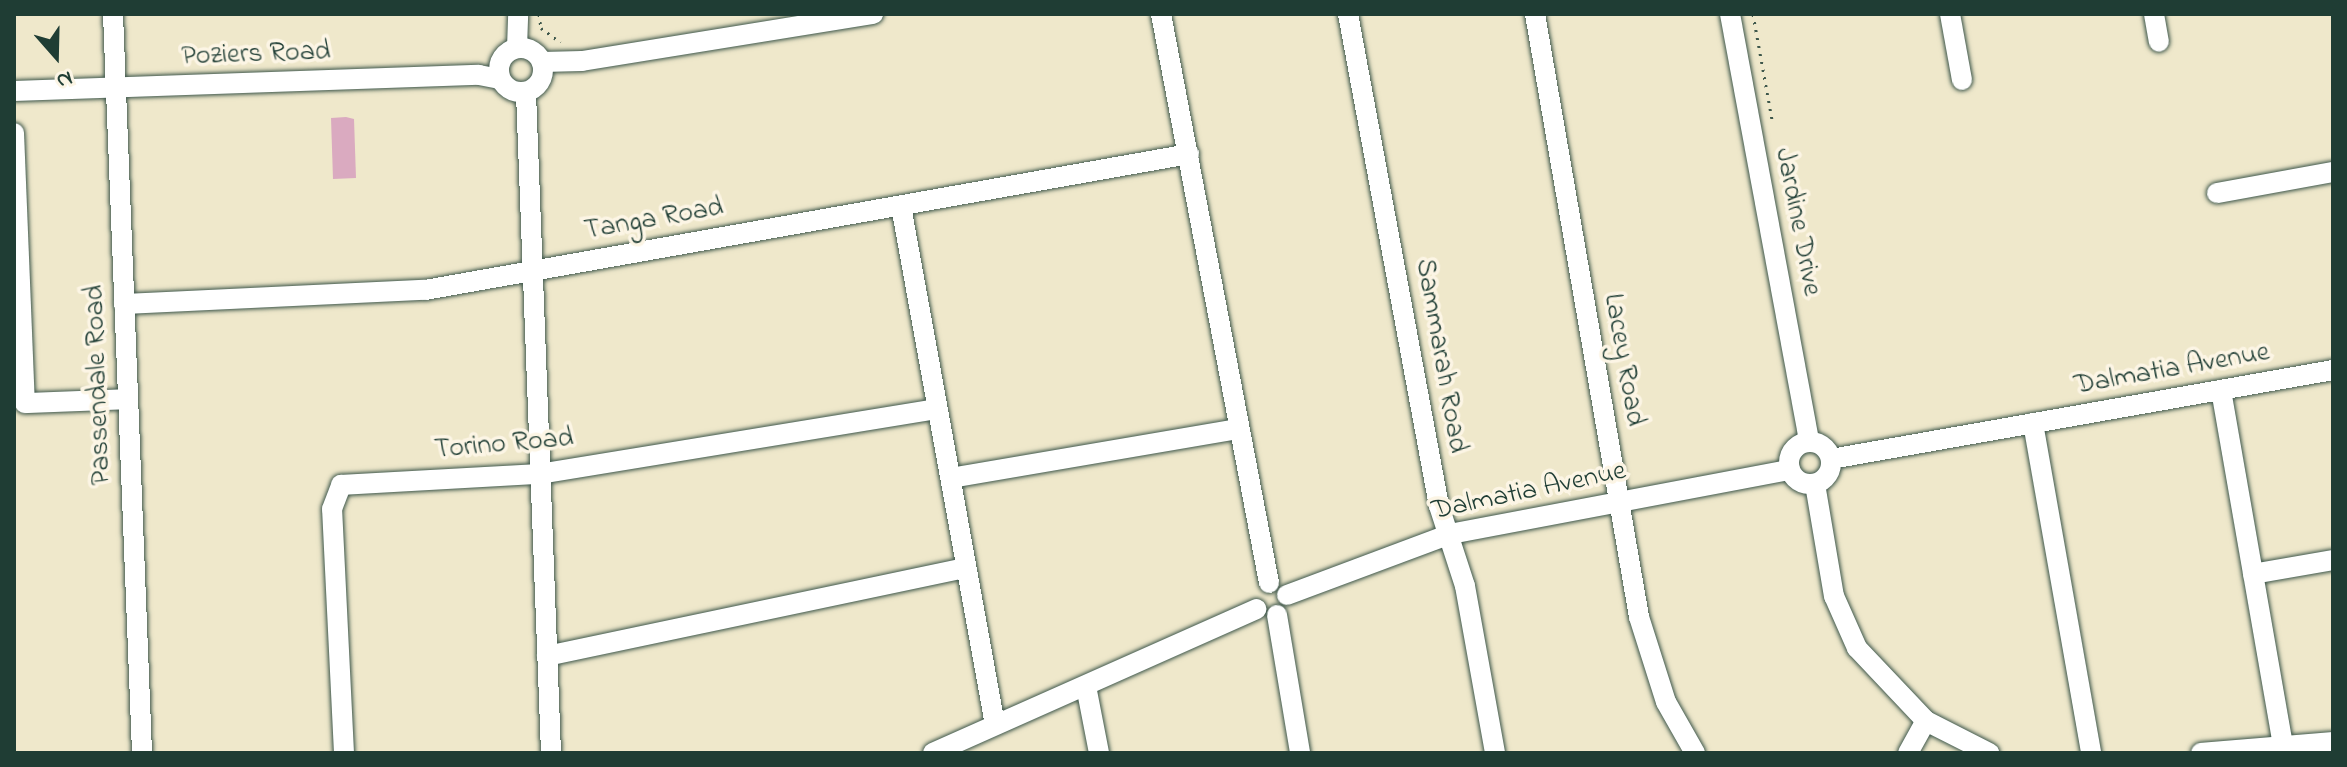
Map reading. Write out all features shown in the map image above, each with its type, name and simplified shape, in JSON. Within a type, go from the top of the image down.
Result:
[{"type":"street","name":"Passendale Road","points":[[113,14],[142,753]]},
{"type":"street","points":[[518,14],[517,48],[500,63],[500,79],[510,90],[526,93],[539,85],[542,62]]},
{"type":"street","points":[[517,48],[532,51],[542,62],[582,61],[738,24],[873,14]]},
{"type":"street","points":[[1161,14],[1269,583]]},
{"type":"street","name":"Sammarah Road","points":[[1348,14],[1439,506],[1465,586],[1495,753]]},
{"type":"street","name":"Lacey Road","points":[[1535,14],[1639,617],[1666,702],[1695,753]]},
{"type":"street","name":"Jardine Drive","points":[[1730,14],[1809,441]]},
{"type":"street","points":[[1950,14],[1962,80]]},
{"type":"street","points":[[2154,14],[2159,42]]},
{"type":"street","name":"Poziers Road","points":[[14,91],[479,75],[500,79]]},
{"type":"street","points":[[526,93],[530,269],[551,753]]},
{"type":"street","points":[[14,133],[25,403],[128,399]]},
{"type":"street","name":"Tanga Road","points":[[124,304],[409,292],[1189,154]]},
{"type":"street","points":[[2217,193],[2333,172]]},
{"type":"street","points":[[901,206],[995,725]]},
{"type":"street","name":"Dalmatia Avenue","points":[[1831,459],[2333,370]]},
{"type":"street","points":[[2221,390],[2283,746]]},
{"type":"street","name":"Torino Road","points":[[344,753],[332,509],[336,491],[351,484],[539,474],[937,409]]},
{"type":"street","points":[[2033,423],[2091,753]]},
{"type":"street","points":[[951,478],[1239,429]]},
{"type":"street","points":[[1809,441],[1824,446],[1831,459],[1828,475],[1815,484],[1800,482],[1790,470],[1795,447],[1809,441]]},
{"type":"street","name":"Dalmatia Avenue","points":[[1287,595],[1450,534],[1790,470]]},
{"type":"street","points":[[1815,484],[1840,615],[1871,668],[1926,721],[1989,753]]},
{"type":"street","points":[[2253,574],[2333,560]]},
{"type":"street","points":[[547,656],[966,568]]},
{"type":"street","points":[[1256,609],[1255,592],[1269,583],[1280,586],[1287,595],[1277,615],[1300,753]]},
{"type":"street","points":[[1256,609],[1266,616],[1277,615]]},
{"type":"street","points":[[933,753],[1256,609]]},
{"type":"street","points":[[1086,686],[1099,753]]},
{"type":"street","points":[[1908,753],[1926,721]]},
{"type":"street","points":[[2201,753],[2333,742]]},
{"type":"path","points":[[539,14],[541,28],[563,44]]},
{"type":"path","points":[[1753,14],[1772,120]]},
{"type":"building","points":[[331,118],[354,119],[356,178],[333,179]]}]
